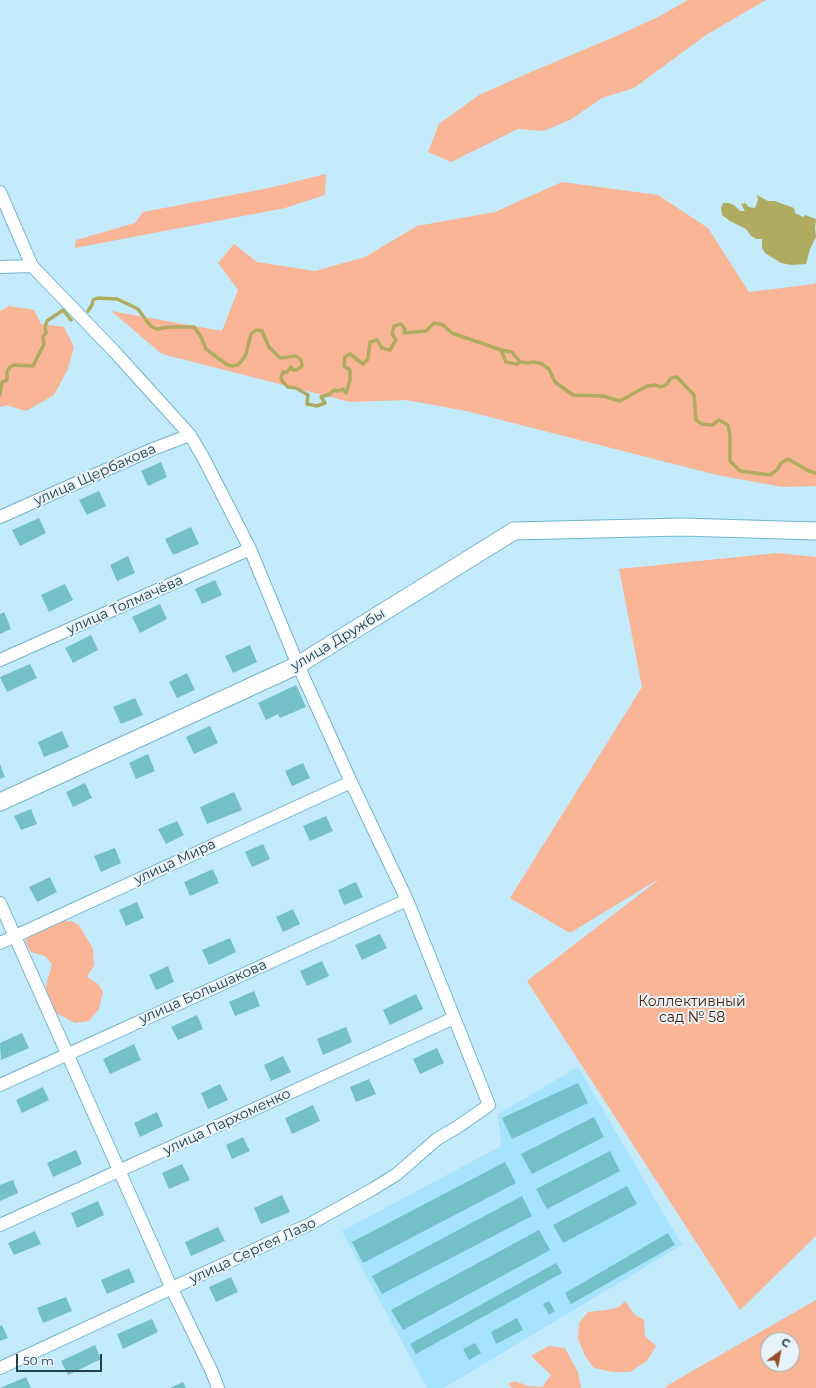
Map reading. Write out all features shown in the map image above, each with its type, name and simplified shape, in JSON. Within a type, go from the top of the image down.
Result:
[{"type":"street","points":[[0,192],[32,266],[113,350],[190,435],[204,459],[250,549],[298,665],[407,900],[454,1018]]},
{"type":"street","points":[[0,267],[32,266]]},
{"type":"street","name":"улица Щербакова","points":[[0,517],[153,449],[190,435]]},
{"type":"street","name":"улица Дружбы","points":[[0,802],[298,665],[514,531],[682,527],[816,531]]},
{"type":"street","name":"улица Толмачёва","points":[[0,660],[250,549]]},
{"type":"street","name":"улица Мира","points":[[0,943],[351,782]]},
{"type":"street","name":"улица Большакова","points":[[0,1085],[407,900]]},
{"type":"street","points":[[0,903],[172,1289],[212,1372],[218,1388]]},
{"type":"street","name":"улица Сергея Лазо","points":[[0,1368],[310,1224],[397,1174],[437,1139],[489,1105],[454,1018]]},
{"type":"street","name":"улица Пархоменко","points":[[0,1225],[454,1018]]},
{"type":"shaded area","points":[[757,195],[768,201],[775,201],[794,208],[795,213],[803,217],[805,215],[816,219],[816,237],[810,249],[806,264],[792,265],[781,263],[765,253],[762,248],[762,239],[756,239],[751,236],[746,229],[722,215],[721,208],[723,203],[734,205],[740,211],[745,211],[741,204],[745,203],[749,207],[755,208],[758,200]]},
{"type":"shaded area","points":[[578,1067],[682,1245],[444,1388],[427,1388],[342,1231],[501,1146],[498,1114]]},
{"type":"green space","points":[[688,0],[766,0],[706,35],[634,88],[602,98],[570,120],[543,131],[518,129],[451,162],[428,152],[439,124],[479,95],[619,35],[660,16]]},
{"type":"green space","points":[[326,174],[325,195],[285,208],[75,248],[76,240],[135,223],[143,212],[269,188]]},
{"type":"green space","points":[[562,182],[658,195],[708,228],[749,292],[814,284],[816,282],[816,486],[782,487],[717,475],[466,411],[406,400],[350,402],[162,354],[111,311],[222,331],[238,290],[218,263],[234,244],[257,262],[315,271],[365,257],[417,226],[495,212]]},
{"type":"green space","points":[[9,306],[34,310],[41,324],[64,327],[74,347],[68,369],[54,395],[26,411],[6,405],[0,407],[0,311]]},
{"type":"green space","name":"Коллективный сад № 58","points":[[778,553],[816,557],[816,1236],[740,1310],[527,981],[662,877],[570,933],[510,898],[642,687],[619,569]]},
{"type":"green space","points":[[60,921],[71,921],[79,925],[93,949],[94,965],[87,977],[98,984],[103,992],[99,1009],[89,1021],[75,1023],[54,1012],[46,997],[46,986],[52,964],[45,956],[31,952],[26,943],[27,936]]},
{"type":"green space","points":[[816,1300],[816,1388],[665,1388],[760,1332],[760,1372],[800,1372],[800,1332],[760,1332]]},
{"type":"green space","points":[[625,1301],[635,1315],[644,1320],[645,1336],[656,1346],[647,1361],[630,1372],[613,1372],[594,1368],[585,1356],[578,1339],[579,1323],[588,1312],[619,1307]]},
{"type":"green space","points":[[549,1346],[565,1348],[578,1372],[581,1388],[512,1388],[508,1384],[515,1381],[528,1386],[542,1387],[551,1375],[531,1356]]},
{"type":"building","points":[[161,462],[167,477],[148,486],[141,471]]},
{"type":"building","points":[[99,491],[106,506],[87,515],[79,500]]},
{"type":"building","points":[[39,518],[46,533],[20,546],[12,530]]},
{"type":"building","points":[[191,527],[199,544],[173,555],[165,539]]},
{"type":"building","points":[[128,556],[135,573],[117,581],[110,565]]},
{"type":"building","points":[[215,580],[222,595],[202,604],[195,589]]},
{"type":"building","points":[[65,584],[73,600],[49,612],[41,595]]},
{"type":"building","points":[[160,604],[167,619],[140,633],[132,617]]},
{"type":"building","points":[[4,612],[11,629],[0,634],[0,614]]},
{"type":"building","points":[[91,635],[98,650],[73,663],[65,648]]},
{"type":"building","points":[[250,645],[257,662],[233,673],[225,656]]},
{"type":"building","points":[[30,664],[37,678],[7,692],[0,677]]},
{"type":"building","points":[[187,673],[195,690],[177,698],[169,682]]},
{"type":"building","points":[[296,685],[306,707],[280,718],[278,714],[266,720],[258,703]]},
{"type":"building","points":[[135,698],[143,715],[121,724],[113,707]]},
{"type":"building","points":[[210,726],[218,743],[194,754],[186,737]]},
{"type":"building","points":[[62,731],[69,747],[44,757],[38,742]]},
{"type":"building","points":[[148,754],[155,771],[136,779],[129,763]]},
{"type":"building","points":[[303,763],[310,778],[292,786],[285,771]]},
{"type":"building","points":[[0,764],[5,777],[0,779]]},
{"type":"building","points":[[85,783],[92,798],[73,807],[66,792]]},
{"type":"building","points":[[234,792],[242,810],[207,824],[200,807]]},
{"type":"building","points":[[31,809],[37,824],[21,830],[14,816]]},
{"type":"building","points":[[326,816],[333,831],[310,841],[303,826]]},
{"type":"building","points":[[177,821],[184,835],[166,844],[158,829]]},
{"type":"building","points":[[263,844],[270,859],[252,867],[245,852]]},
{"type":"building","points":[[115,848],[121,863],[101,872],[94,856]]},
{"type":"building","points":[[213,869],[219,883],[190,896],[184,882]]},
{"type":"building","points":[[50,877],[57,892],[37,902],[29,887]]},
{"type":"building","points":[[356,882],[363,897],[344,905],[338,890]]},
{"type":"building","points":[[137,902],[144,918],[126,926],[119,910]]},
{"type":"building","points":[[293,909],[300,924],[283,932],[276,917]]},
{"type":"building","points":[[380,934],[387,948],[362,960],[355,945]]},
{"type":"building","points":[[230,938],[236,952],[209,965],[202,950]]},
{"type":"building","points":[[322,961],[329,976],[307,986],[300,971]]},
{"type":"building","points":[[168,966],[174,982],[156,990],[149,975]]},
{"type":"building","points":[[254,991],[260,1006],[235,1016],[229,1002]]},
{"type":"building","points":[[416,994],[423,1009],[390,1025],[383,1010]]},
{"type":"building","points":[[197,1015],[203,1029],[178,1040],[171,1027]]},
{"type":"building","points":[[346,1027],[352,1042],[323,1055],[317,1039]]},
{"type":"building","points":[[22,1033],[29,1048],[1,1060],[0,1043]]},
{"type":"building","points":[[134,1044],[141,1060],[110,1074],[103,1059]]},
{"type":"building","points":[[437,1048],[444,1063],[420,1074],[413,1059]]},
{"type":"building","points":[[283,1056],[291,1072],[271,1081],[264,1065]]},
{"type":"building","points":[[369,1079],[376,1094],[356,1102],[350,1087]]},
{"type":"building","points":[[578,1083],[588,1103],[512,1139],[502,1118]]},
{"type":"building","points":[[220,1084],[228,1100],[208,1109],[201,1093]]},
{"type":"building","points":[[43,1087],[49,1100],[22,1113],[16,1100]]},
{"type":"building","points":[[313,1105],[320,1121],[292,1134],[285,1118]]},
{"type":"building","points":[[157,1112],[163,1126],[140,1137],[134,1123]]},
{"type":"building","points":[[594,1117],[604,1137],[532,1174],[521,1154]]},
{"type":"building","points":[[243,1137],[250,1151],[232,1159],[226,1145]]},
{"type":"building","points":[[76,1150],[82,1164],[53,1177],[47,1163]]},
{"type":"building","points":[[610,1151],[620,1171],[547,1209],[536,1189]]},
{"type":"building","points":[[505,1162],[516,1183],[363,1263],[352,1242]]},
{"type":"building","points":[[182,1164],[190,1180],[169,1189],[162,1173]]},
{"type":"building","points":[[13,1180],[18,1193],[0,1201],[0,1185]]},
{"type":"building","points":[[627,1186],[637,1204],[563,1243],[553,1225]]},
{"type":"building","points":[[282,1195],[290,1212],[261,1224],[254,1208]]},
{"type":"building","points":[[522,1196],[532,1216],[382,1294],[372,1276]]},
{"type":"building","points":[[98,1201],[104,1215],[77,1228],[71,1213]]},
{"type":"building","points":[[218,1227],[225,1241],[191,1256],[185,1242]]},
{"type":"building","points":[[539,1230],[550,1250],[403,1330],[391,1310]]},
{"type":"building","points":[[35,1231],[41,1244],[14,1255],[8,1243]]},
{"type":"building","points":[[668,1233],[675,1245],[571,1304],[565,1293]]},
{"type":"building","points":[[556,1263],[562,1273],[416,1354],[410,1344]]},
{"type":"building","points":[[129,1268],[135,1282],[107,1294],[101,1280]]},
{"type":"building","points":[[231,1277],[238,1292],[216,1302],[209,1287]]},
{"type":"building","points":[[66,1297],[72,1311],[43,1323],[37,1308]]},
{"type":"building","points":[[549,1301],[555,1311],[549,1315],[543,1304]]},
{"type":"building","points":[[517,1318],[523,1330],[496,1344],[491,1332]]},
{"type":"building","points":[[152,1319],[158,1332],[123,1349],[117,1334]]},
{"type":"building","points":[[2,1325],[8,1338],[0,1341],[0,1326]]},
{"type":"building","points":[[475,1343],[481,1353],[469,1360],[463,1349]]},
{"type":"building","points":[[95,1345],[101,1359],[68,1375],[61,1361]]},
{"type":"building","points":[[26,1377],[31,1388],[0,1388]]},
{"type":"building","points":[[183,1382],[186,1388],[170,1388]]},
{"type":"waterway","points":[[88,311],[93,300],[98,298],[117,299],[138,309],[148,323],[157,329],[169,327],[194,327],[201,337],[206,349],[226,364],[232,366],[241,362],[246,354],[251,334],[256,330],[262,331],[269,347],[280,358],[296,356],[301,360],[302,366],[297,370],[293,370],[291,367],[287,372],[283,372],[281,378],[288,387],[296,388],[308,395],[307,404],[317,406],[325,403],[321,397],[330,394],[334,390],[338,391],[343,389],[346,393],[350,380],[350,370],[344,366],[345,357],[350,354],[363,364],[368,359],[370,342],[377,340],[382,348],[390,350],[396,340],[392,334],[394,326],[401,324],[405,329],[404,333],[426,331],[434,323],[443,325],[452,333],[501,350],[506,362],[517,364],[520,362],[534,362],[542,364],[549,369],[555,382],[573,395],[603,396],[620,401],[647,386],[655,385],[661,387],[666,385],[671,378],[677,377],[694,395],[696,420],[702,424],[712,425],[719,420],[728,425],[730,436],[730,461],[740,471],[770,475],[777,470],[781,463],[788,459],[809,471],[816,473]]},
{"type":"waterway","points":[[0,395],[2,382],[7,380],[7,372],[10,367],[14,365],[33,366],[44,344],[43,337],[46,333],[45,327],[47,321],[63,310],[71,320]]},
{"type":"waterway","points":[[501,350],[512,352],[520,362]]}]
